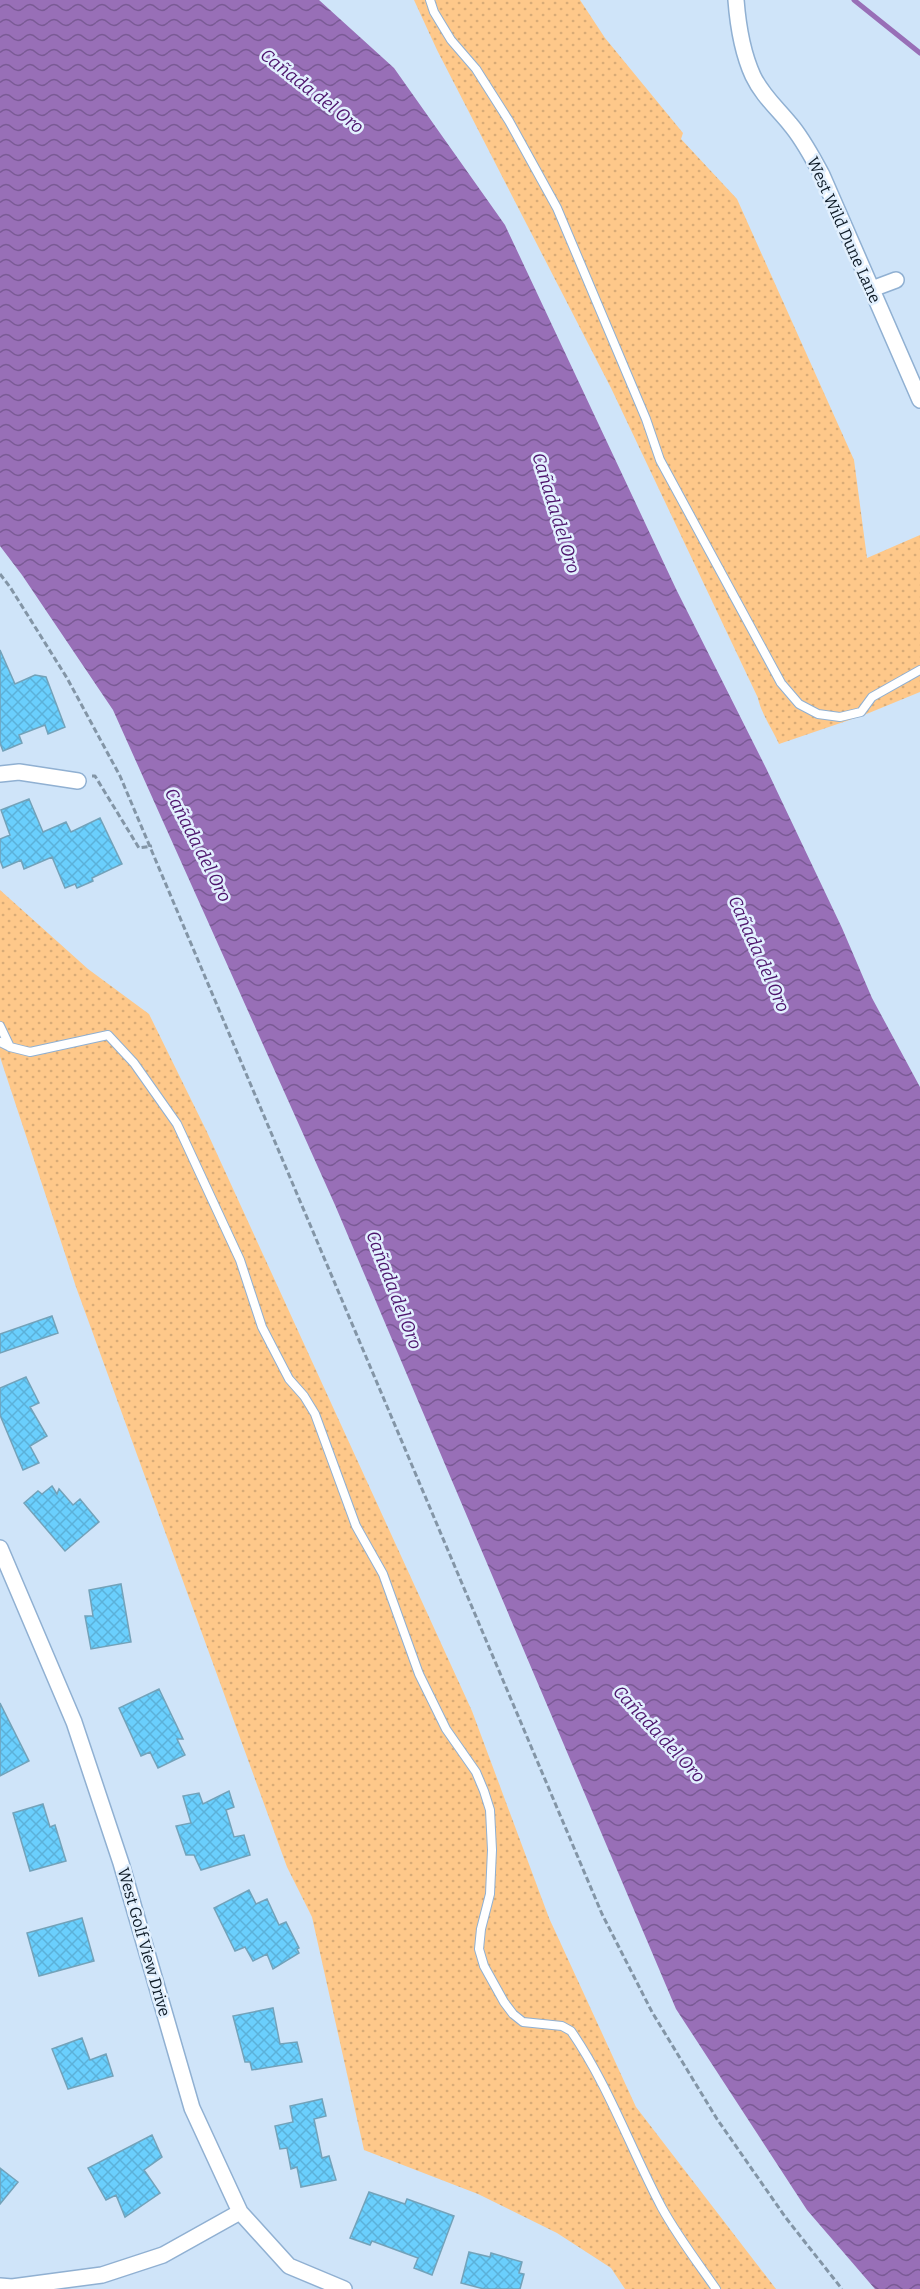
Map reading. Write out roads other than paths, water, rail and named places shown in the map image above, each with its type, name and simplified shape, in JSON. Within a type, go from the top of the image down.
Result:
[{"type":"street","name":"West Wild Dune Lane","points":[[736,0],[744,53],[754,77],[765,96],[806,146],[822,175],[920,400]]},
{"type":"street","points":[[872,289],[896,280]]},
{"type":"street","points":[[0,774],[19,772],[78,781]]},
{"type":"street","name":"West Golf View Drive","points":[[0,1548],[74,1722],[121,1863],[192,2108],[240,2212],[289,2266],[344,2289]]},
{"type":"street","points":[[0,2286],[12,2287],[102,2275],[163,2255],[240,2212]]},
{"type":"lane","points":[[430,0],[434,12],[451,40],[476,69],[510,121],[557,208],[646,419],[660,460],[781,683],[799,704],[818,714],[840,717],[861,712],[872,697],[920,670]]},
{"type":"lane","points":[[0,1026],[10,1047]]},
{"type":"lane","points":[[0,1042],[30,1052],[108,1035],[134,1063],[177,1124],[240,1260],[262,1327],[289,1379],[304,1396],[315,1414],[356,1526],[383,1574],[419,1674],[446,1729],[476,1772],[484,1791],[490,1810],[492,1850],[490,1894],[481,1929],[479,1949],[484,1966],[504,2002],[523,2022],[562,2026],[571,2031],[616,2109],[651,2186],[674,2228],[716,2289]]},
{"type":"water","name":"Cañada del Oro","points":[[0,0],[319,0],[394,68],[505,225],[677,591],[766,768],[842,928],[872,998],[920,1087],[920,2289],[875,2289],[807,2210],[676,2009],[335,1205],[113,710],[0,546]]},
{"type":"waterway","points":[[854,0],[920,53]]}]
